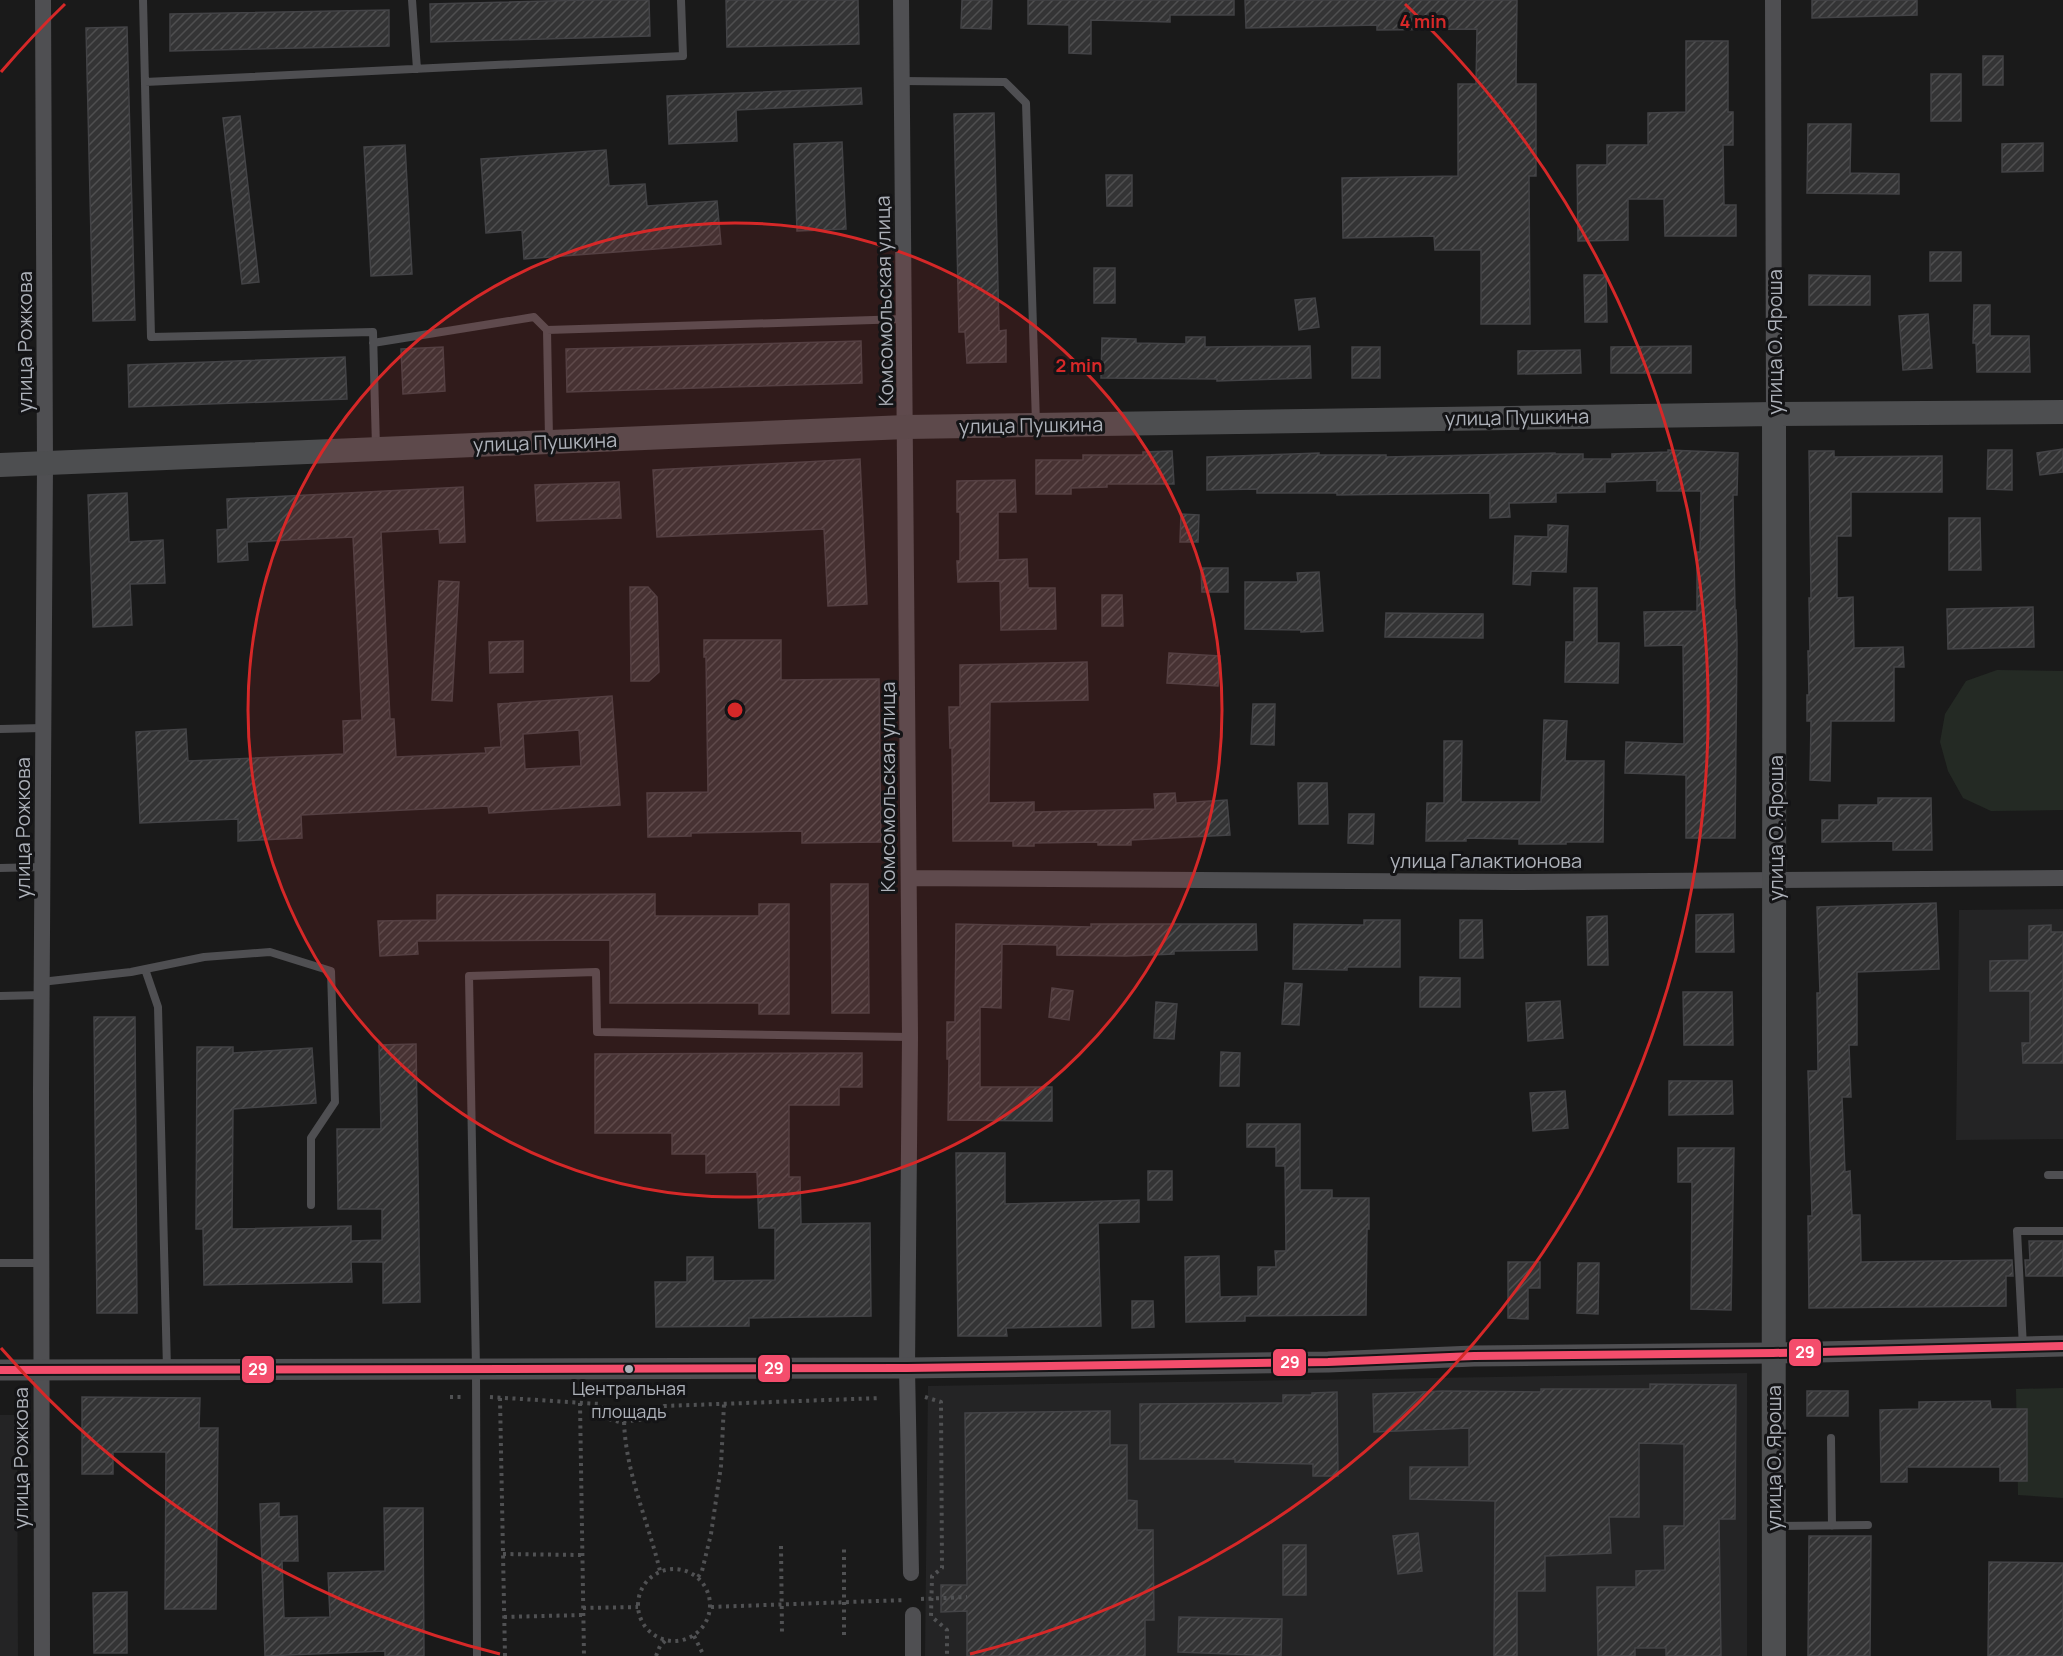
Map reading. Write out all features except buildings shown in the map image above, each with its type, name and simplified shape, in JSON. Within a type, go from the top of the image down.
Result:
[{"type":"main road","name":"улица Пушкина","points":[[0,465],[906,427],[2063,412]]},
{"type":"main road","name":"улица О. Яроша","points":[[1774,414],[1776,881],[1774,1656]]},
{"type":"street","name":"улица Рожкова","points":[[42,1656],[41,988],[45,464],[43,0]]},
{"type":"street","name":"Комсомольская улица","points":[[902,0],[910,1037],[907,1368],[911,1573]]},
{"type":"street","name":"улица О. Яроша","points":[[1773,0],[1774,414]]},
{"type":"street","name":"улица Галактионова","points":[[909,878],[1512,882],[2063,878]]},
{"type":"street","points":[[0,1370],[907,1368],[1328,1362],[1474,1356],[1773,1353],[2063,1346]]},
{"type":"street","points":[[913,1615],[913,1656]]},
{"type":"lane","points":[[143,0],[151,337],[373,332],[376,450]]},
{"type":"lane","points":[[412,0],[417,69]]},
{"type":"lane","points":[[145,82],[683,56],[681,0]]},
{"type":"lane","points":[[902,81],[1005,82],[1026,103],[1036,425]]},
{"type":"lane","points":[[373,343],[534,317],[547,330],[549,442]]},
{"type":"lane","points":[[547,330],[905,319]]},
{"type":"lane","points":[[0,729],[43,728]]},
{"type":"lane","points":[[0,868],[43,867]]},
{"type":"lane","points":[[0,996],[204,957],[270,952],[331,970],[336,1102],[311,1138],[310,1205]]},
{"type":"lane","points":[[145,969],[158,1007],[167,1369]]},
{"type":"lane","points":[[477,1656],[476,1369],[470,976],[596,972],[597,1032],[910,1037]]},
{"type":"lane","points":[[2048,1175],[2063,1175]]},
{"type":"lane","points":[[2023,1347],[2017,1231],[2063,1231]]},
{"type":"lane","points":[[0,1263],[41,1263]]},
{"type":"lane","points":[[1831,1438],[1832,1526]]},
{"type":"lane","points":[[1773,1526],[1868,1525]]},
{"type":"path","points":[[922,1396],[941,1402],[942,1568],[932,1576],[932,1616],[947,1630],[947,1656]]},
{"type":"path","points":[[450,1397],[473,1397]]},
{"type":"path","points":[[484,1397],[600,1404],[609,1419],[624,1422],[647,1419],[664,1406],[881,1398]]},
{"type":"path","points":[[500,1398],[505,1656]]},
{"type":"path","points":[[580,1403],[584,1656]]},
{"type":"path","points":[[698,1576],[702,1571],[711,1534],[721,1466],[724,1404]]},
{"type":"path","points":[[624,1422],[632,1476],[660,1571]]},
{"type":"path","points":[[781,1546],[782,1633]]},
{"type":"path","points":[[844,1549],[844,1635]]},
{"type":"path","points":[[503,1554],[582,1555]]},
{"type":"path","points":[[672,1568],[683,1569],[698,1576],[708,1590],[711,1607],[706,1623],[694,1636],[677,1641],[655,1636],[640,1618],[639,1596],[644,1585],[660,1571],[672,1568]]},
{"type":"path","points":[[711,1607],[967,1597]]},
{"type":"path","points":[[584,1608],[638,1607]]},
{"type":"path","points":[[504,1617],[584,1615]]},
{"type":"path","points":[[694,1636],[704,1656]]},
{"type":"path","points":[[656,1656],[660,1646],[666,1640]]},
{"type":"shaded area","points":[[1997,670],[2063,671],[2063,810],[1991,811],[1963,798],[1948,771],[1940,742],[1945,714],[1966,681]]},
{"type":"shaded area","points":[[2063,909],[2063,1139],[1956,1140],[1959,910]]},
{"type":"shaded area","points":[[1747,1373],[1747,1656],[925,1656],[928,1386]]},
{"type":"shaded area","points":[[2063,1388],[2063,1498],[2018,1495],[2016,1389]]},
{"type":"shaded area","points":[[0,1415],[17,1415],[18,1656],[0,1656]]},
{"type":"transit line","name":"29","points":[[0,1370],[907,1368],[1328,1362],[1474,1356],[1773,1353],[2063,1346]]},
{"type":"place","name":"Центральная площадь","points":[[629,1369]]}]
